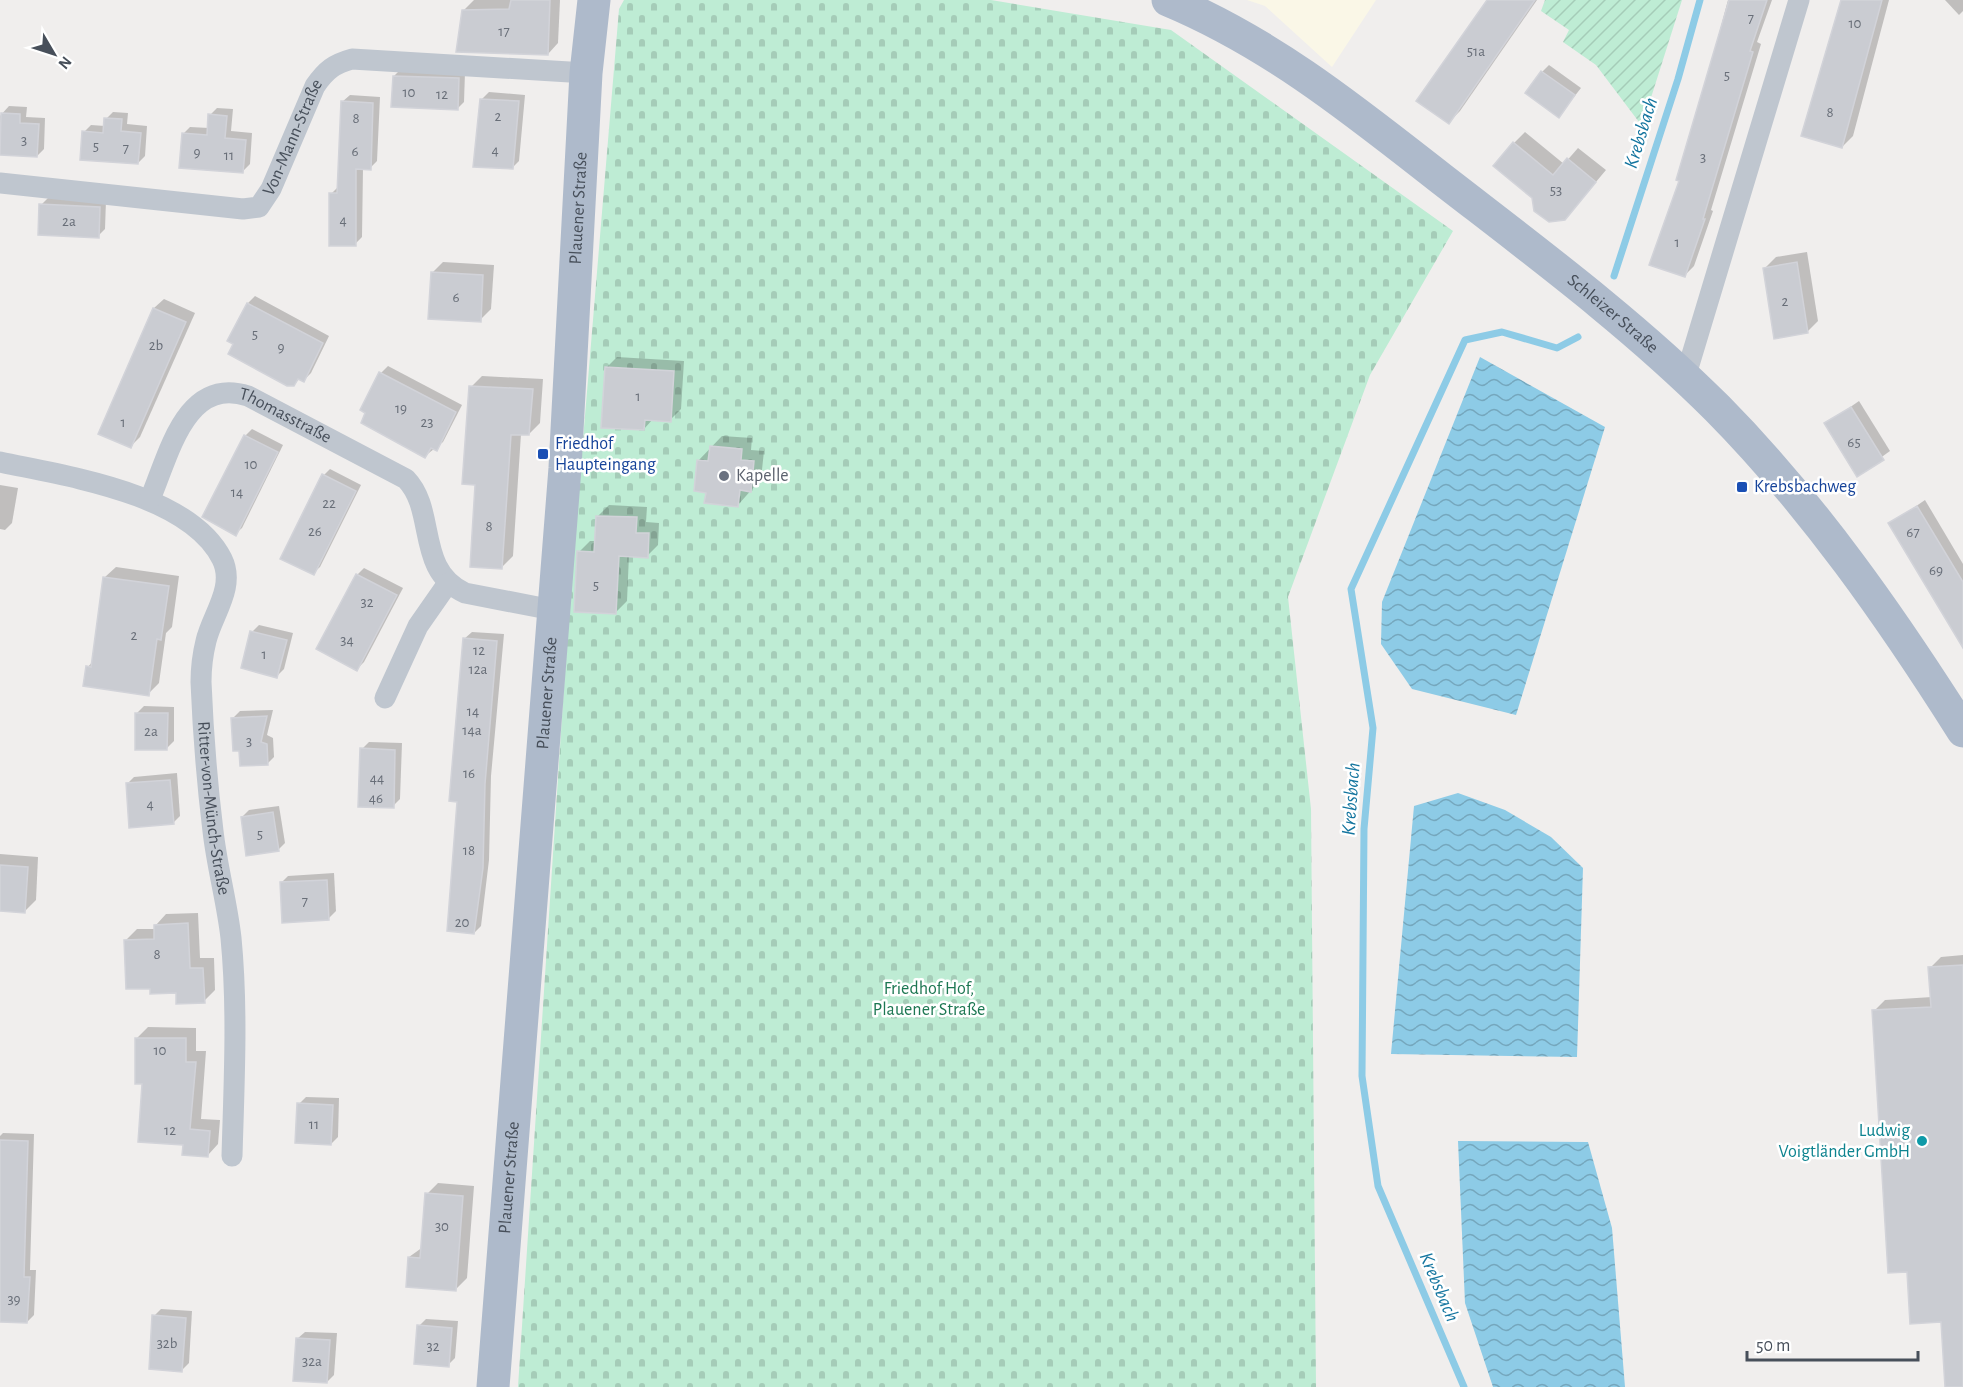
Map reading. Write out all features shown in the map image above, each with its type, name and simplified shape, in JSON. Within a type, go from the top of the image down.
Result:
[{"type":"main road","name":"Plauener Straße","points":[[493,1387],[565,468],[586,73],[594,0]]},
{"type":"main road","name":"Schleizer Straße","points":[[1168,0],[1241,34],[1336,96],[1556,268],[1685,378],[1774,469],[1821,528],[1920,663],[1963,731]]},
{"type":"street","points":[[1685,378],[1799,0]]},
{"type":"street","name":"Von-Mann-Straße","points":[[0,183],[243,208],[259,207],[271,189],[315,86],[325,71],[338,63],[352,59],[586,73]]},
{"type":"street","name":"Thomasstraße","points":[[150,499],[190,412],[204,398],[218,392],[233,391],[248,396],[406,479],[419,498],[430,548],[441,575],[448,583]]},
{"type":"street","points":[[0,462],[150,499]]},
{"type":"street","name":"Ritter-von-Münch-Straße","points":[[150,499],[194,527],[213,546],[223,561],[226,581],[223,601],[205,643],[201,680],[213,831],[231,938],[235,1029],[232,1156]]},
{"type":"street","points":[[385,698],[418,627],[448,583],[465,593],[553,610]]},
{"type":"shaded area","points":[[1247,0],[1376,0],[1332,67],[1265,6]]},
{"type":"green space","name":"Friedhof Hof, Plauener Straße","points":[[624,0],[991,0],[1171,30],[1453,231],[1370,375],[1288,597],[1311,809],[1316,1387],[518,1387],[570,595],[619,9]]},
{"type":"green space","points":[[1545,0],[1682,0],[1642,126],[1596,65],[1563,42],[1569,30],[1541,11]]},
{"type":"water","points":[[1480,357],[1605,427],[1516,715],[1412,689],[1381,644],[1382,602]]},
{"type":"water","points":[[1458,793],[1505,810],[1551,837],[1583,868],[1577,1057],[1391,1054],[1414,806]]},
{"type":"water","points":[[1458,1141],[1588,1142],[1612,1228],[1625,1387],[1493,1387],[1465,1303]]},
{"type":"building","points":[[511,0],[550,0],[548,55],[456,52],[462,10],[509,9]]},
{"type":"building","points":[[1487,0],[1535,0],[1449,124],[1416,101]]},
{"type":"building","points":[[1729,0],[1767,0],[1750,51],[1753,52],[1703,219],[1705,219],[1685,277],[1649,265],[1679,181],[1676,180]]},
{"type":"building","points":[[1841,0],[1882,0],[1842,148],[1801,136]]},
{"type":"building","points":[[1541,71],[1575,95],[1559,118],[1525,93]]},
{"type":"building","points":[[393,76],[459,78],[458,110],[391,107]]},
{"type":"building","points":[[480,99],[519,101],[513,169],[473,167]]},
{"type":"building","points":[[341,101],[373,103],[371,170],[356,169],[356,246],[329,246],[329,193],[337,193]]},
{"type":"building","points":[[1,113],[20,114],[20,123],[39,124],[37,157],[0,155]]},
{"type":"building","points":[[208,114],[227,116],[225,138],[246,140],[243,173],[179,168],[182,133],[207,135]]},
{"type":"building","points":[[104,118],[122,119],[121,131],[141,133],[138,164],[80,160],[82,131],[103,133]]},
{"type":"building","points":[[1513,142],[1553,175],[1567,158],[1596,182],[1565,220],[1549,222],[1534,211],[1532,198],[1493,166]]},
{"type":"building","points":[[39,204],[100,207],[99,238],[38,235]]},
{"type":"building","points":[[1797,262],[1808,333],[1774,339],[1763,268]]},
{"type":"building","points":[[431,272],[483,275],[481,322],[428,319]]},
{"type":"building","points":[[247,303],[323,343],[304,382],[298,379],[294,386],[287,386],[228,354],[233,344],[227,341]]},
{"type":"building","points":[[153,308],[186,322],[131,448],[98,434]]},
{"type":"building","points":[[605,367],[674,371],[671,422],[645,420],[644,430],[601,428]]},
{"type":"building","points":[[379,372],[456,412],[437,451],[431,448],[425,458],[361,423],[365,413],[360,410]]},
{"type":"building","points":[[469,386],[533,389],[529,435],[511,435],[502,569],[470,567],[475,485],[462,484]]},
{"type":"building","points":[[1851,407],[1884,460],[1857,477],[1824,423]]},
{"type":"building","points":[[244,435],[278,452],[236,536],[202,517]]},
{"type":"building","name":"Kapelle","points":[[710,446],[742,449],[741,460],[754,461],[751,492],[740,490],[738,507],[704,503],[706,493],[694,491],[697,460],[708,461]]},
{"type":"building","points":[[322,474],[356,491],[314,575],[280,559]]},
{"type":"building","points":[[1917,506],[1963,582],[1963,648],[1888,523]]},
{"type":"building","points":[[596,516],[637,517],[636,533],[649,533],[648,558],[619,556],[616,614],[574,612],[577,551],[594,552]]},
{"type":"building","points":[[356,574],[397,595],[357,671],[316,649]]},
{"type":"building","points":[[103,577],[169,586],[161,640],[157,639],[149,696],[83,686],[86,666],[91,667]]},
{"type":"building","points":[[250,631],[287,640],[277,678],[241,668]]},
{"type":"building","points":[[463,638],[497,641],[485,784],[483,868],[474,934],[447,931],[457,802],[449,801]]},
{"type":"building","points":[[135,713],[168,713],[167,750],[135,750]]},
{"type":"building","points":[[267,716],[261,742],[267,744],[268,765],[240,766],[239,751],[233,751],[231,718]]},
{"type":"building","points":[[360,748],[395,750],[394,808],[358,807]]},
{"type":"building","points":[[170,780],[174,824],[129,828],[126,783]]},
{"type":"building","points":[[273,812],[279,851],[246,856],[241,817]]},
{"type":"building","points":[[0,865],[28,867],[25,913],[0,911]]},
{"type":"building","points":[[327,880],[329,920],[282,923],[280,882]]},
{"type":"building","points":[[188,923],[190,968],[203,968],[205,1003],[176,1004],[176,993],[150,994],[150,989],[126,989],[124,940],[154,939],[154,925]]},
{"type":"building","name":"Ludwig Voigtländer GmbH","points":[[1963,965],[1963,1387],[1945,1387],[1941,1322],[1910,1324],[1907,1272],[1888,1273],[1872,1010],[1931,1007],[1928,967]]},
{"type":"building","points":[[135,1038],[186,1038],[186,1062],[196,1062],[190,1129],[210,1131],[208,1157],[182,1155],[183,1145],[138,1142],[142,1084],[135,1084]]},
{"type":"building","points":[[297,1103],[333,1105],[331,1145],[295,1143]]},
{"type":"building","points":[[0,1140],[28,1141],[24,1277],[30,1277],[27,1323],[0,1322]]},
{"type":"building","points":[[425,1193],[463,1196],[456,1291],[406,1287],[408,1257],[420,1258]]},
{"type":"building","points":[[152,1315],[186,1318],[182,1372],[149,1369]]},
{"type":"building","points":[[417,1325],[452,1328],[449,1367],[414,1364]]},
{"type":"building","points":[[296,1338],[330,1340],[327,1383],[293,1381]]},
{"type":"waterway","name":"Krebsbach","points":[[1614,276],[1678,79],[1700,0]]},
{"type":"waterway","name":"Krebsbach","points":[[1464,1387],[1378,1186],[1362,1076],[1364,829],[1373,728],[1351,589],[1465,340],[1502,332],[1557,348],[1578,337]]},
{"type":"place","name":"Friedhof Haupteingang","points":[[543,454]]},
{"type":"place","name":"Kapelle","points":[[724,476]]},
{"type":"place","name":"Krebsbachweg","points":[[1742,487]]},
{"type":"place","name":"Ludwig Voigtländer GmbH","points":[[1922,1141]]}]
